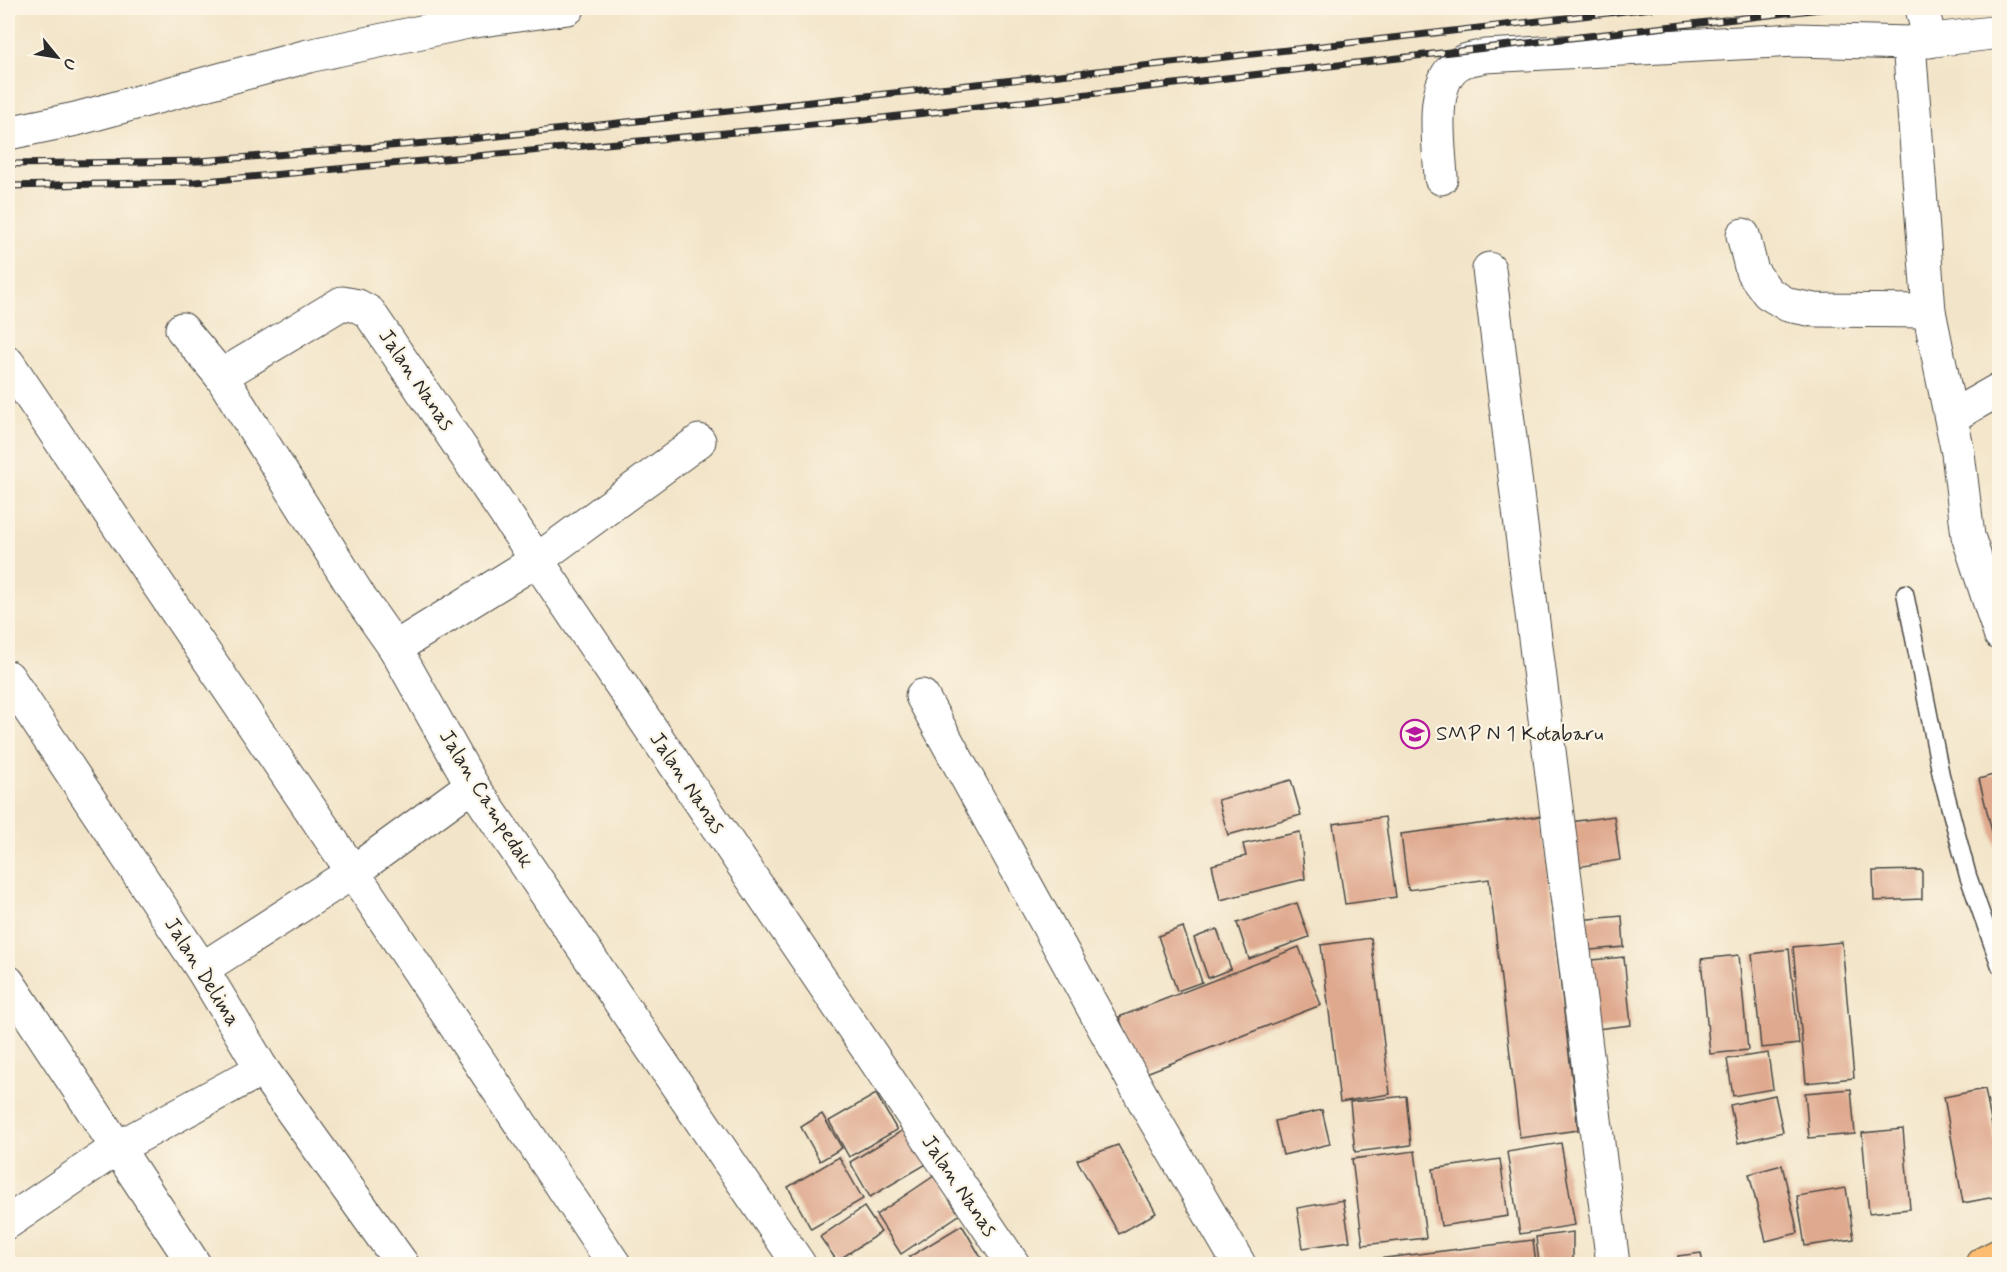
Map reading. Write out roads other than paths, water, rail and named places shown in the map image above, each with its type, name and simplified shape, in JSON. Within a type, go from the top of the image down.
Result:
[{"type":"highway","points":[[1982,1264],[2000,1255]]},
{"type":"street","points":[[8,133],[76,118],[308,56],[468,22],[568,8]]},
{"type":"street","points":[[1922,8],[1919,42],[1929,311],[1958,453],[1968,536],[2000,634]]},
{"type":"street","points":[[1441,178],[1438,105],[1440,89],[1460,62],[1485,56],[1796,40],[1919,42],[2000,32]]},
{"type":"street","points":[[1743,235],[1752,271],[1768,293],[1788,304],[1814,309],[1929,311]]},
{"type":"street","points":[[1489,269],[1613,1264]]},
{"type":"street","name":"Jalan Nanas","points":[[221,376],[342,303],[358,306],[369,312],[382,328],[1013,1264]]},
{"type":"street","name":"Jalan Campedak","points":[[182,329],[221,376],[362,601],[395,648],[472,785],[799,1264]]},
{"type":"street","points":[[8,363],[353,872],[614,1264]]},
{"type":"street","points":[[1951,417],[2000,389]]},
{"type":"street","points":[[395,648],[537,560],[699,441]]},
{"type":"street","name":"Jalan Delima","points":[[8,677],[202,969],[262,1069],[402,1264]]},
{"type":"street","points":[[922,696],[1146,1104],[1239,1264]]},
{"type":"street","points":[[202,969],[353,872],[472,785]]},
{"type":"street","points":[[8,982],[194,1264]]},
{"type":"street","points":[[8,1222],[117,1148],[262,1069]]},
{"type":"lane","points":[[1905,594],[1941,775],[1968,876],[2000,966]]},
{"type":"railway","points":[[8,164],[199,161],[452,141],[1652,8]]},
{"type":"railway","points":[[8,186],[195,182],[856,121],[1829,8]]},
{"type":"place","name":"SMP N 1 Kotabaru","points":[[1415,734]]}]
